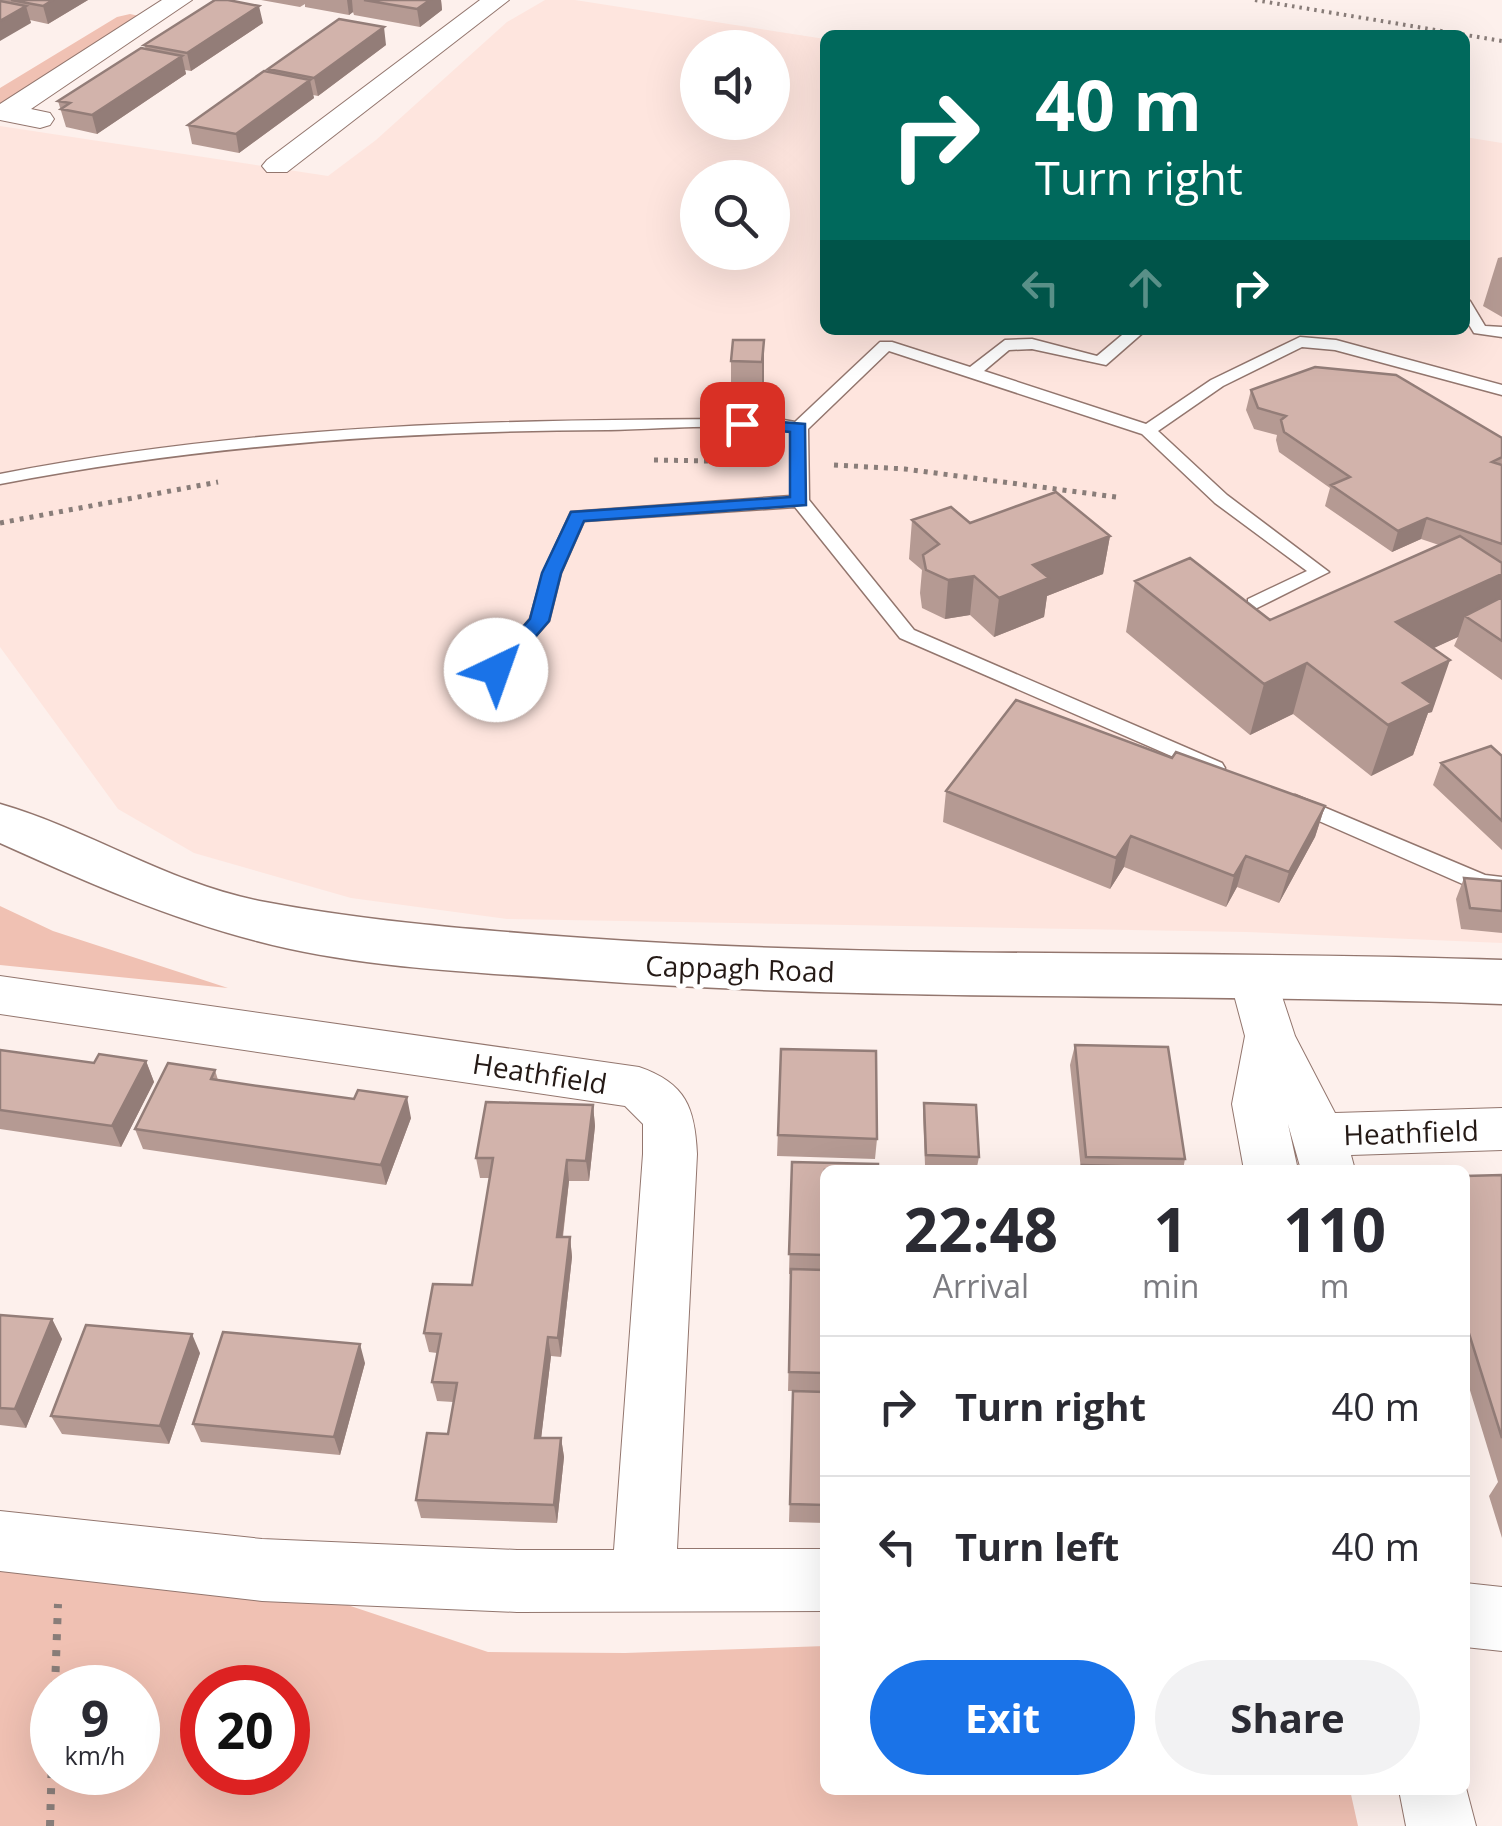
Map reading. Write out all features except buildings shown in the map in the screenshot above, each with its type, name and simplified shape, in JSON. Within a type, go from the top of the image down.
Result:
[{"type":"street","points":[[277,166],[496,0]]},
{"type":"street","points":[[123,8],[168,7]]},
{"type":"street","points":[[3,112],[168,7]]},
{"type":"street","points":[[3,112],[40,119]]},
{"type":"street","name":"Cappagh Road","points":[[0,822],[148,887],[260,922],[408,946],[719,969],[985,977],[1254,976],[1502,982]]},
{"type":"street","name":"Heathfield","points":[[1254,976],[1270,1036],[1324,1152],[1502,1129]]},
{"type":"street","name":"Heathfield","points":[[0,995],[639,1088],[669,1116],[670,1154],[648,1477],[645,1580]]},
{"type":"street","name":"Heathfield","points":[[1270,1036],[1258,1104],[1270,1165]]},
{"type":"street","points":[[30,1544],[262,1570],[516,1581],[820,1580]]},
{"type":"street","points":[[1470,1616],[1502,1619]]},
{"type":"street","points":[[1434,1795],[1442,1826]]},
{"type":"lane","points":[[1470,301],[1484,296]]},
{"type":"lane","points":[[1470,312],[1480,330],[1502,332]]},
{"type":"lane","points":[[898,335],[799,428],[800,502],[907,634],[1228,773]]},
{"type":"lane","points":[[971,374],[1005,345],[1032,344],[1100,362],[1132,335]]},
{"type":"lane","points":[[1148,430],[1217,383],[1300,342],[1336,345],[1502,390]]},
{"type":"lane","points":[[886,345],[1148,430],[1221,499],[1320,572],[1254,603]]},
{"type":"lane","points":[[0,479],[85,460],[177,448],[449,424],[778,424],[799,428]]},
{"type":"lane","points":[[496,670],[539,621],[552,573],[577,516],[800,502]]},
{"type":"lane","points":[[1282,796],[1482,883],[1502,885]]},
{"type":"path","points":[[1255,0],[1436,30]]},
{"type":"path","points":[[1470,36],[1502,41]]},
{"type":"path","points":[[636,460],[905,469],[1116,498]]},
{"type":"path","points":[[0,523],[221,482]]},
{"type":"path","points":[[30,1544],[51,1665]]},
{"type":"path","points":[[50,1826],[51,1795]]},
{"type":"shaded area","points":[[545,0],[575,0],[767,30],[680,30],[680,140],[790,140],[790,34],[820,38],[820,335],[1470,335],[1470,138],[1502,143],[1502,943],[1246,932],[507,919],[351,898],[194,853],[118,809],[0,647],[0,126],[328,176],[376,140],[507,22]]},
{"type":"shaded area","points":[[139,16],[0,106],[0,88],[117,17]]},
{"type":"shaded area","points":[[0,906],[53,931],[228,988],[0,965]]},
{"type":"shaded area","points":[[0,1543],[261,1576],[488,1652],[625,1653],[820,1646],[820,1795],[1351,1795],[1358,1826],[0,1826]]},
{"type":"route","points":[[496,670],[539,621],[552,573],[577,516],[800,502],[799,428],[742,424]]}]
